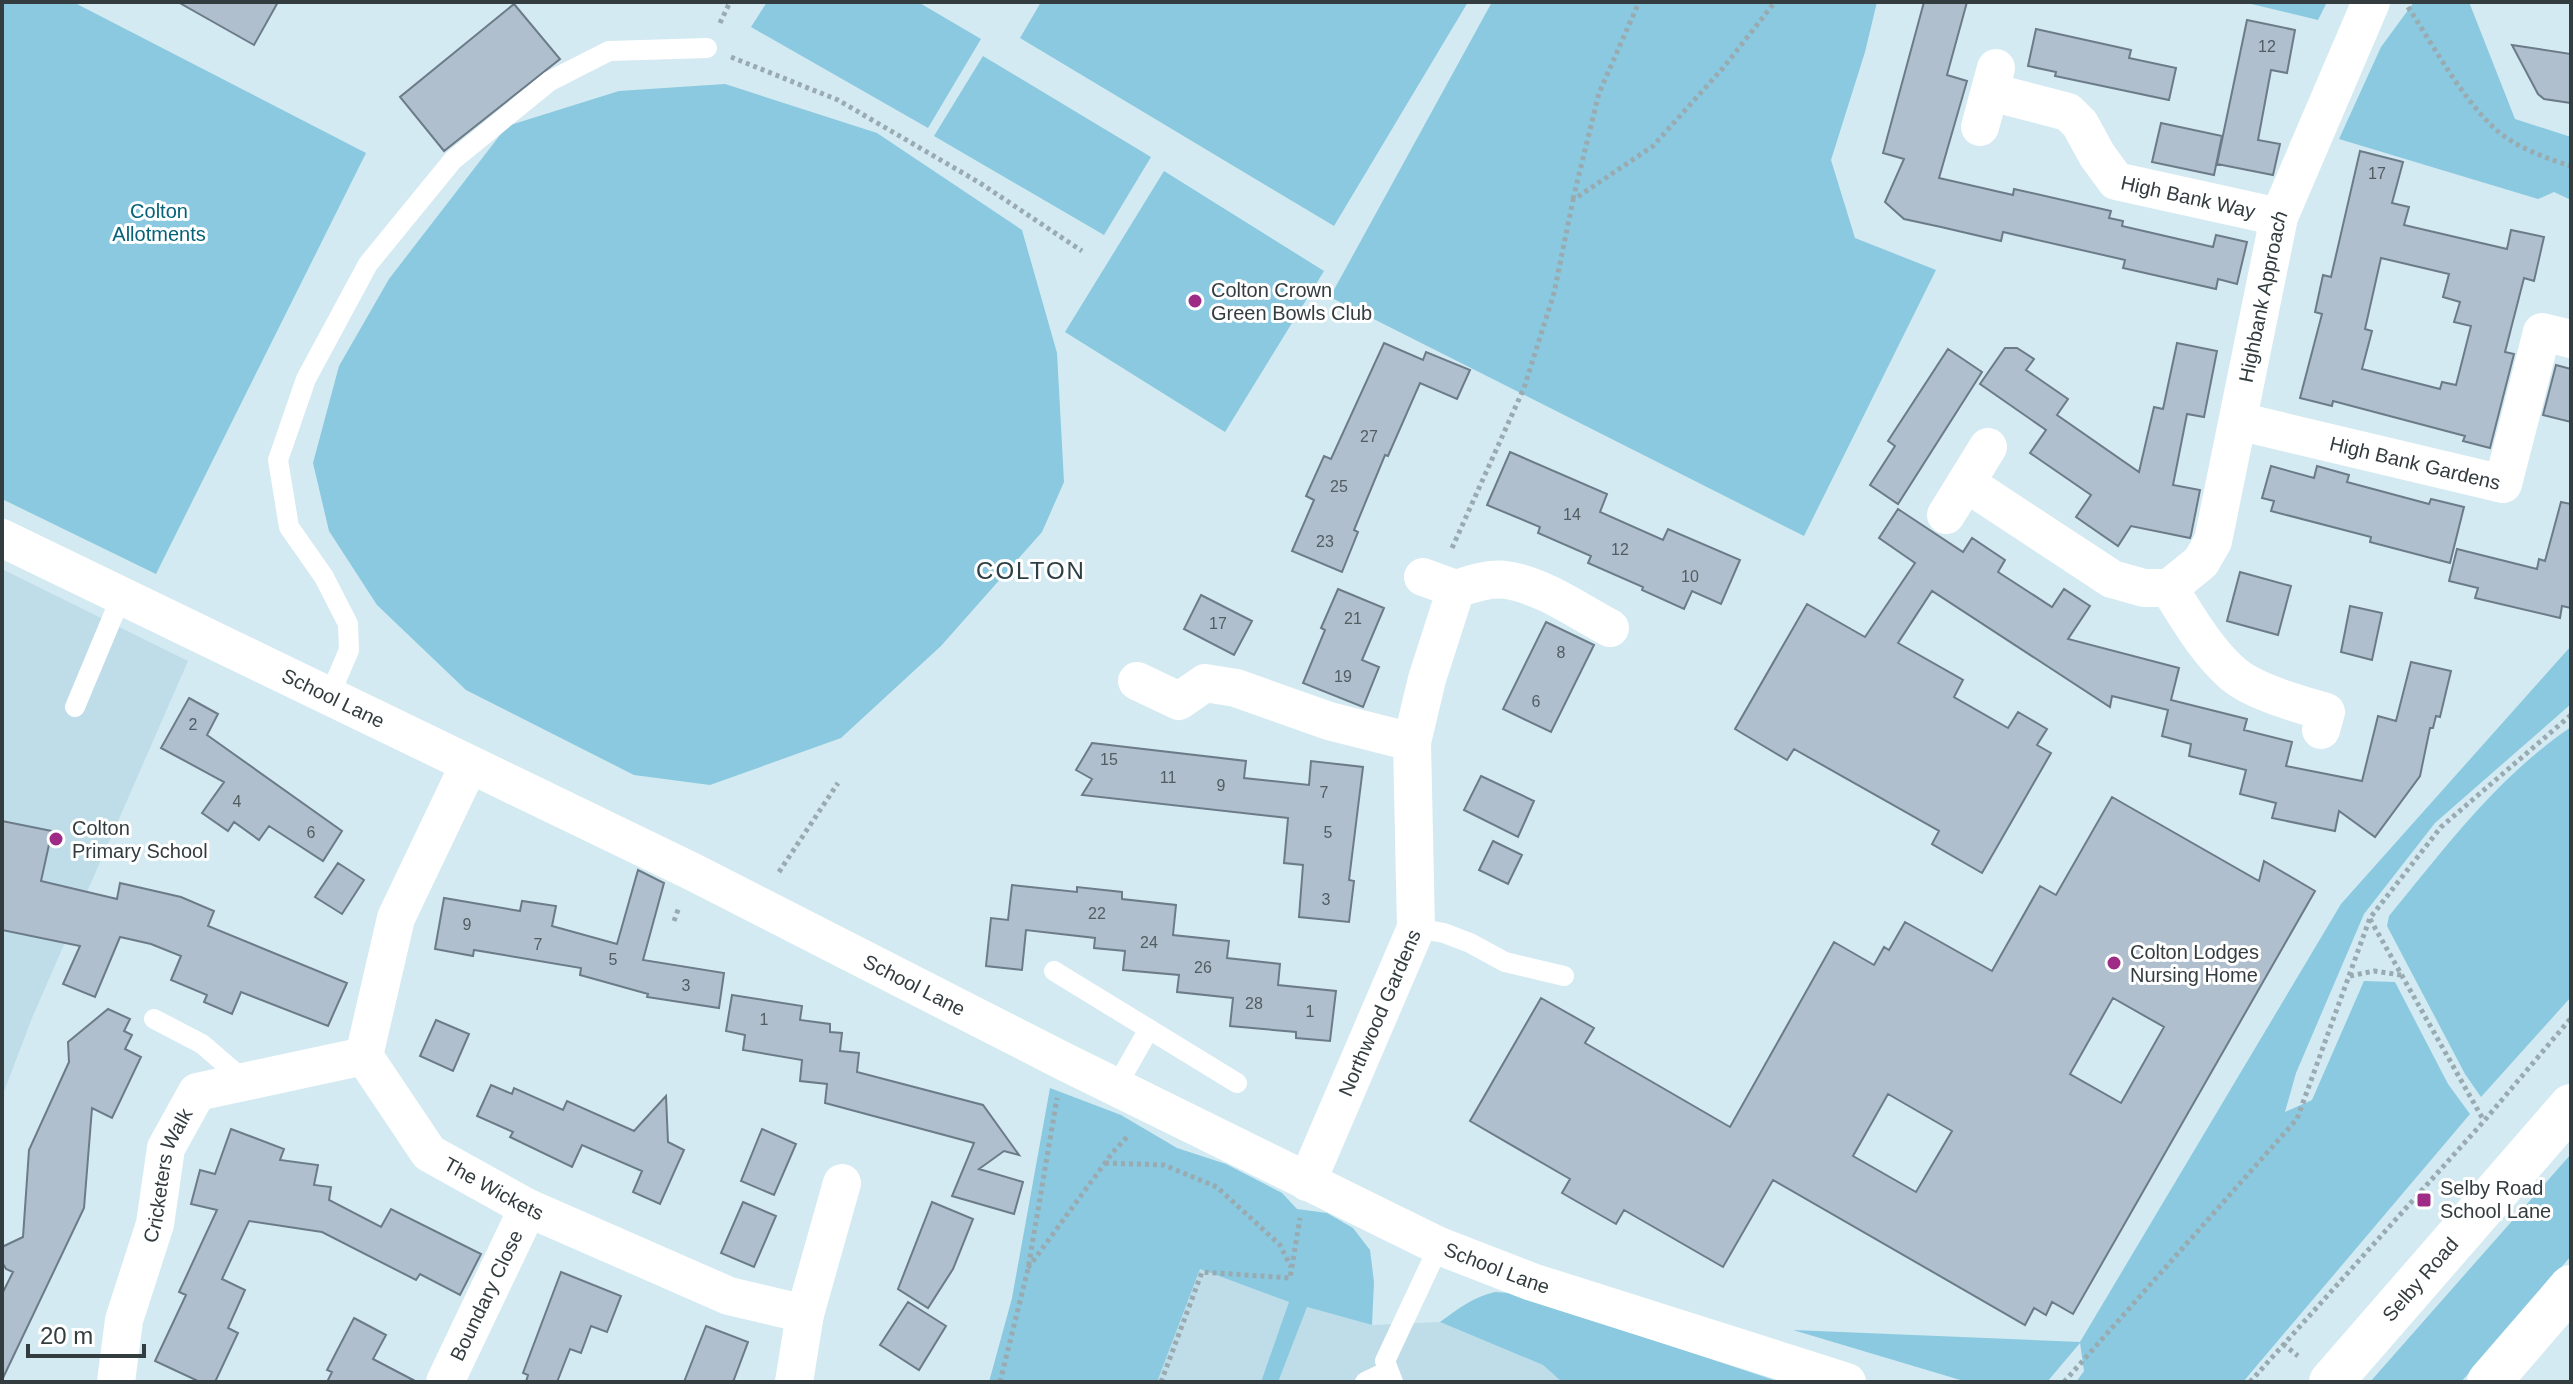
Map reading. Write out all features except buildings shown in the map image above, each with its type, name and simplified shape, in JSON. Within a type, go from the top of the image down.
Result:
[{"type":"main road","name":"Selby Road","points":[[2331,1382],[2571,1106]]},
{"type":"main road","points":[[2489,1382],[2571,1287]]},
{"type":"street","name":"Highbank Approach","points":[[2169,588],[2201,562],[2213,541],[2279,217],[2371,2]]},
{"type":"street","name":"High Bank Way","points":[[1989,95],[2068,112],[2080,124],[2116,181],[2279,217]]},
{"type":"street","name":"High Bank Gardens","points":[[2238,421],[2503,484],[2542,332],[2571,339]]},
{"type":"street","points":[[1946,515],[1988,447]]},
{"type":"street","points":[[1966,483],[2112,579],[2144,588],[2169,588],[2198,636],[2234,675],[2282,699],[2326,712],[2321,730]]},
{"type":"street","name":"School Lane","points":[[2,538],[757,905],[1063,1061],[1439,1246],[1532,1282],[1847,1382]]},
{"type":"street","points":[[1440,583],[1507,580],[1534,588],[1610,628]]},
{"type":"street","name":"Northwood Gardens","points":[[1307,1182],[1416,928],[1412,742],[1427,679],[1440,583]]},
{"type":"street","points":[[1137,681],[1179,701],[1205,683],[1236,688],[1329,721],[1412,742]]},
{"type":"street","points":[[364,1056],[396,918],[469,765]]},
{"type":"street","name":"Cricketers Walk","points":[[116,1382],[124,1320],[155,1224],[166,1148],[197,1092],[364,1056]]},
{"type":"street","name":"The Wickets","points":[[364,1056],[429,1153],[528,1208],[729,1296],[805,1314]]},
{"type":"street","points":[[794,1382],[805,1314],[842,1183]]},
{"type":"street","name":"Boundary Close","points":[[445,1382],[528,1208]]},
{"type":"lane","points":[[329,697],[349,650],[348,624],[324,577],[289,527],[278,460],[306,379],[368,264],[453,160],[550,81],[609,51],[707,48]]},
{"type":"lane","points":[[75,707],[121,597]]},
{"type":"lane","points":[[1416,928],[1444,933],[1505,962],[1564,976]]},
{"type":"lane","points":[[1054,971],[1237,1083]]},
{"type":"lane","points":[[154,1019],[202,1044],[245,1081]]},
{"type":"lane","points":[[1116,1087],[1149,1029]]},
{"type":"lane","points":[[1365,1382],[1390,1376],[1385,1361],[1439,1246]]},
{"type":"path","points":[[730,2],[707,48],[838,100],[980,183],[1082,251]]},
{"type":"path","points":[[1440,583],[1450,553],[1524,388],[1554,293],[1599,93],[1639,2]]},
{"type":"path","points":[[1573,200],[1653,146],[1723,68],[1775,2]]},
{"type":"path","points":[[2404,2],[2462,90],[2496,129],[2542,157],[2571,166]]},
{"type":"path","points":[[2064,1382],[2297,1119],[2370,918],[2441,827],[2571,715]]},
{"type":"path","points":[[757,905],[838,783]]},
{"type":"path","points":[[2370,918],[2484,1121]]},
{"type":"path","points":[[2349,976],[2374,971],[2401,975]]},
{"type":"path","points":[[2252,1381],[2484,1121],[2571,1018]]},
{"type":"path","points":[[1000,1382],[1028,1269],[1063,1061]]},
{"type":"path","points":[[1028,1269],[1105,1163],[1156,1107]]},
{"type":"path","points":[[1105,1163],[1164,1165],[1217,1187],[1280,1245],[1292,1268]]},
{"type":"path","points":[[1161,1382],[1202,1272],[1290,1278],[1307,1182]]},
{"type":"shaded area","name":"Colton Primary School","points":[[2,569],[188,661],[32,1018],[2,1097]]},
{"type":"shaded area","points":[[1200,1269],[1289,1302],[1372,1325],[1440,1322],[1543,1365],[1562,1382],[1157,1382]]},
{"type":"green space","name":"Colton Allotments","points":[[2,2],[73,2],[366,153],[156,574],[2,499]]},
{"type":"green space","points":[[767,2],[918,2],[981,39],[928,128],[751,27]]},
{"type":"green space","points":[[1041,2],[1468,2],[1334,226],[1020,38]]},
{"type":"green space","points":[[1492,2],[1877,2],[1865,52],[1831,160],[1855,238],[1936,270],[1804,536],[1330,297]]},
{"type":"green space","points":[[2243,2],[2327,2],[2318,20]]},
{"type":"green space","points":[[2414,2],[2469,2],[2515,119],[2571,137],[2571,200],[2554,192],[2538,199],[2339,139],[2381,47]]},
{"type":"green space","points":[[983,56],[1151,157],[1104,235],[934,136]]},
{"type":"green space","points":[[725,84],[877,133],[1022,230],[1057,353],[1064,482],[1042,532],[941,646],[841,738],[710,785],[634,775],[466,690],[377,605],[329,531],[313,463],[339,366],[389,279],[507,126],[619,91]]},
{"type":"green space","name":"Colton Crown Green Bowls Club","points":[[1164,171],[1324,271],[1225,432],[1065,332]]},
{"type":"green space","points":[[2571,646],[2571,704],[2435,823],[2364,914],[2296,1073],[2285,1112],[2312,1100],[2364,981],[2395,982],[2448,1084],[2470,1114],[2243,1382],[2076,1382],[2084,1371],[2080,1343],[2047,1382],[1967,1382],[1793,1330],[2080,1342],[2341,904]]},
{"type":"green space","points":[[2571,727],[2571,997],[2481,1097],[2465,1074],[2387,926],[2389,916],[2495,791]]},
{"type":"green space","points":[[1050,1088],[1121,1115],[1177,1148],[1226,1164],[1282,1193],[1297,1209],[1327,1213],[1353,1228],[1370,1250],[1374,1282],[1372,1325],[1307,1307],[1278,1382],[1261,1382],[1289,1302],[1200,1269],[1157,1382],[989,1382],[1012,1298]]},
{"type":"green space","points":[[2571,1154],[2571,1256],[2461,1382],[2370,1382]]},
{"type":"green space","points":[[1495,1292],[1510,1293],[1780,1382],[1562,1382],[1543,1365],[1440,1322],[1473,1300]]},
{"type":"place","name":"Colton Crown Green Bowls Club","points":[[1195,301]]},
{"type":"place","name":"Colton Primary School","points":[[56,839]]},
{"type":"place","name":"Colton Lodges Nursing Home","points":[[2114,963]]},
{"type":"place","name":"Selby Road School Lane","points":[[2424,1200]]},
{"type":"district","name":"COLTON","points":[[1031,571]]}]
